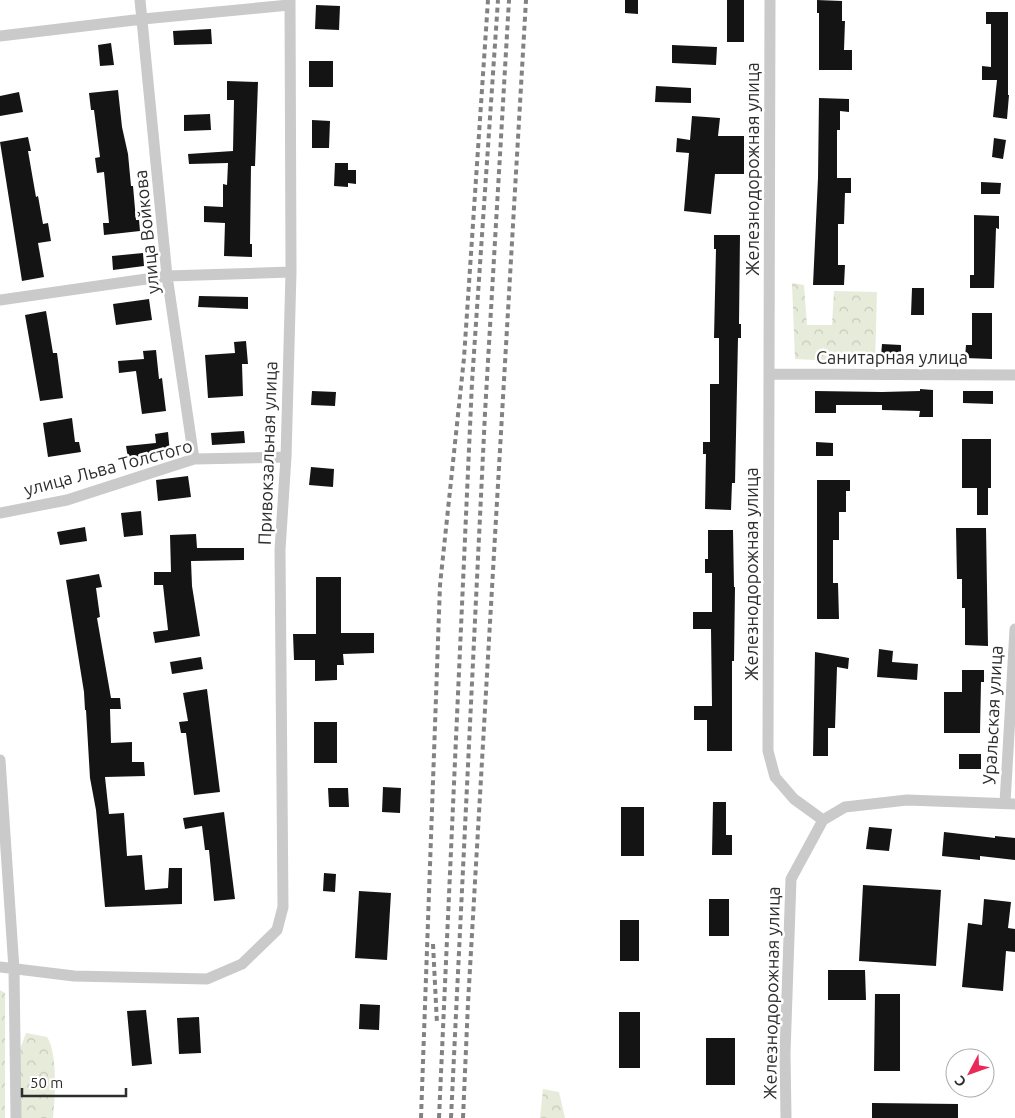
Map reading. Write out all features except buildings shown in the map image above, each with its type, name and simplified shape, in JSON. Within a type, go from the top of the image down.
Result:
[{"type":"street","name":"улица Войкова","points":[[140,0],[167,276],[194,459]]},
{"type":"street","name":"Железнодорожная улица","points":[[770,0],[768,751],[775,777],[794,799],[823,820],[790,879],[785,1053],[786,1118]]},
{"type":"street","points":[[0,36],[290,3]]},
{"type":"street","name":"Привокзальная улица","points":[[0,967],[74,976],[207,979],[242,964],[277,930],[283,907],[280,550],[286,457],[291,272],[290,3]]},
{"type":"street","points":[[0,300],[167,276],[291,272]]},
{"type":"street","name":"Санитарная улица","points":[[769,374],[1015,375]]},
{"type":"street","name":"улица Льва Толстого","points":[[0,513],[67,500],[194,459],[286,457]]},
{"type":"street","name":"Уральская улица","points":[[1010,804],[1015,629]]},
{"type":"street","points":[[0,760],[14,969],[16,1118]]},
{"type":"street","points":[[823,820],[844,807],[907,800],[1010,804]]},
{"type":"green space","points":[[792,283],[804,285],[807,325],[832,325],[834,291],[877,292],[875,363],[795,359]]},
{"type":"green space","points":[[0,990],[5,993],[5,1118],[0,1118]]},
{"type":"green space","points":[[26,1033],[47,1037],[50,1044],[55,1076],[53,1118],[21,1118],[19,1052]]},
{"type":"green space","points":[[543,1089],[559,1092],[565,1118],[540,1118]]},
{"type":"railway","points":[[421,1118],[440,585],[464,358],[488,0]]},
{"type":"railway","points":[[439,1118],[472,382],[498,0]]},
{"type":"railway","points":[[451,1118],[485,413],[509,0]]},
{"type":"railway","points":[[463,1118],[526,0]]},
{"type":"railway","points":[[433,944],[437,1024]]}]
